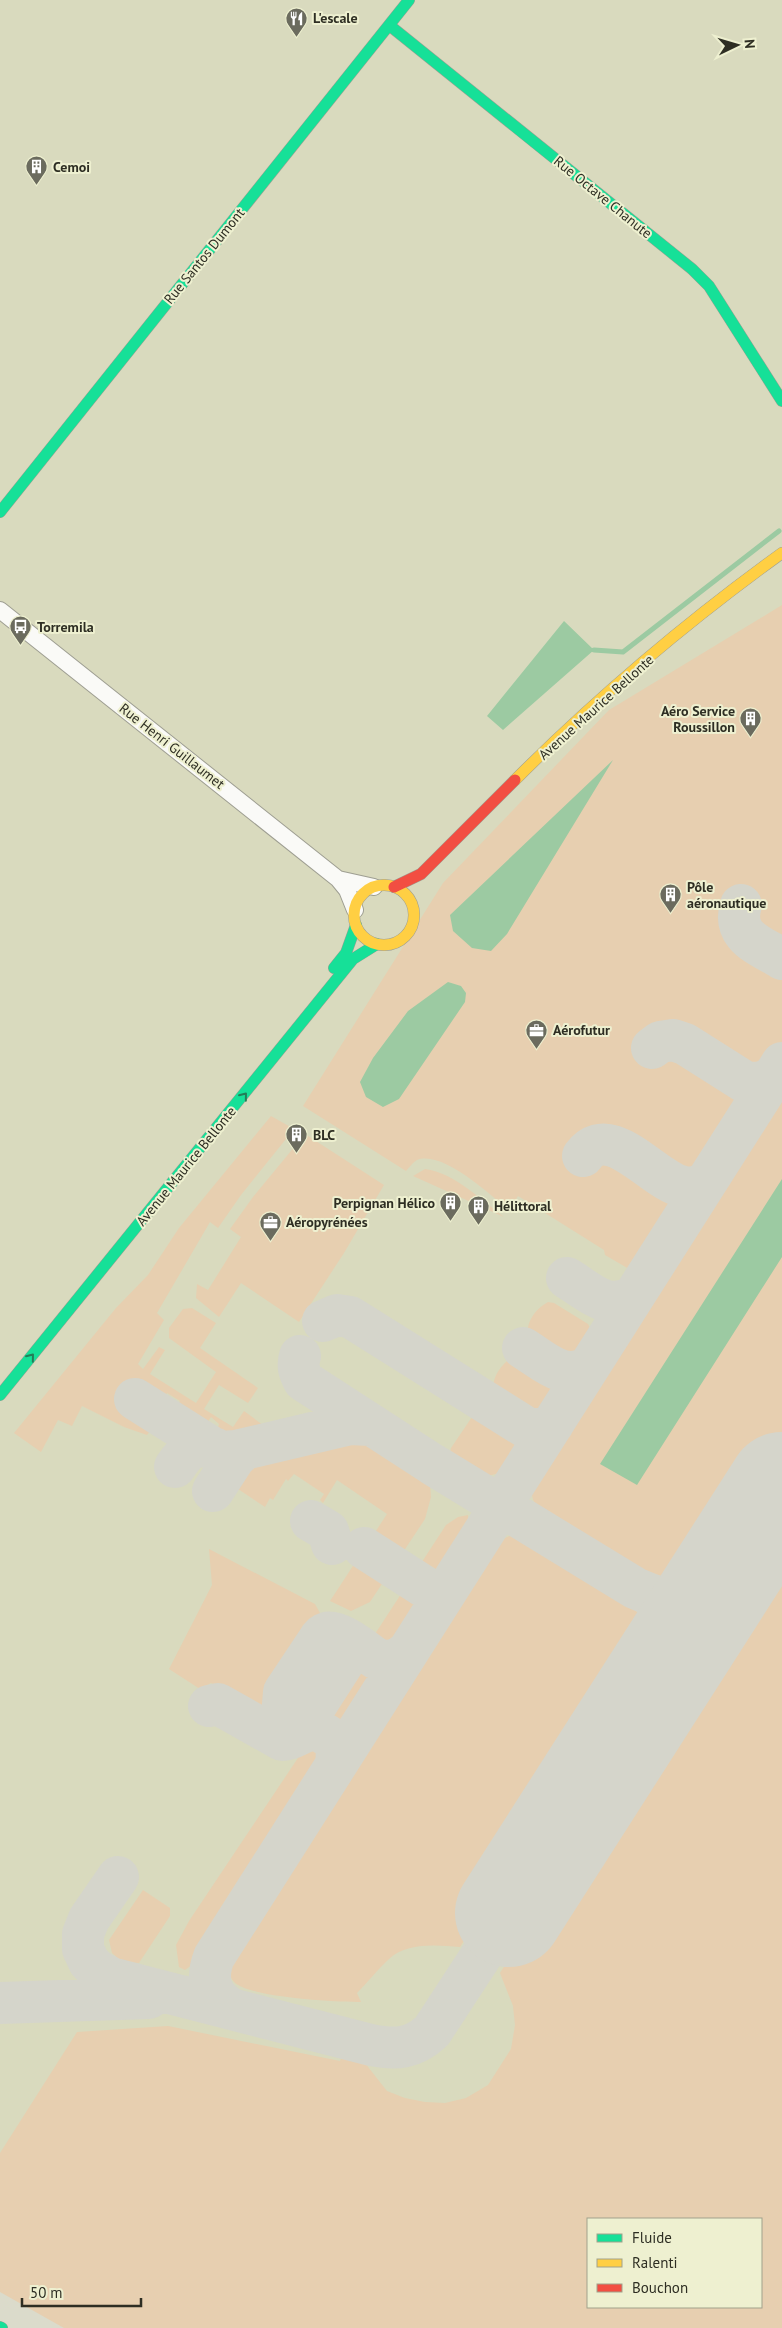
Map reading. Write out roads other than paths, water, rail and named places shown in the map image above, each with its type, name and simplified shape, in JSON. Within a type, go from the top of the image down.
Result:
[{"type":"street","name":"Rue Santos Dumont","points":[[0,512],[409,0]]},
{"type":"street","name":"Rue Octave Chanute","points":[[389,25],[692,269],[709,286],[782,401]]},
{"type":"street","name":"Avenue Maurice Bellonte","points":[[394,887],[421,874],[527,768],[623,681],[730,591],[782,553]]},
{"type":"street","name":"Rue Henri Guillaumet","points":[[2,610],[338,879],[346,890],[356,917]]},
{"type":"street","name":"Avenue Maurice Bellonte","points":[[412,905],[421,874]]},
{"type":"street","name":"Rue Henri Guillaumet","points":[[338,879],[374,887]]},
{"type":"street","points":[[374,887],[394,887],[405,894],[412,905],[413,921],[405,936],[393,944],[377,944],[364,937],[356,917],[362,896],[374,887]]},
{"type":"street","name":"Avenue Maurice Bellonte","points":[[0,1377],[346,953],[356,917]]},
{"type":"street","name":"Avenue Maurice Bellonte","points":[[0,1395],[353,959],[377,944]]},
{"type":"waterway","points":[[594,650],[623,652],[779,531]]},
{"type":"place","name":"L'escale","points":[[297,37]]},
{"type":"place","name":"Cemoi","points":[[37,186]]},
{"type":"place","name":"Torremila","points":[[21,646]]},
{"type":"place","name":"Aéro Service Roussillon","points":[[751,738]]},
{"type":"place","name":"Pôle aéronautique","points":[[671,914]]},
{"type":"place","name":"Aérofutur","points":[[537,1049]]},
{"type":"place","name":"BLC","points":[[297,1154]]},
{"type":"place","name":"Perpignan Hélico","points":[[451,1222]]},
{"type":"place","name":"Hélittoral","points":[[478,1225]]},
{"type":"place","name":"Aéropyrénées","points":[[270,1241]]}]
